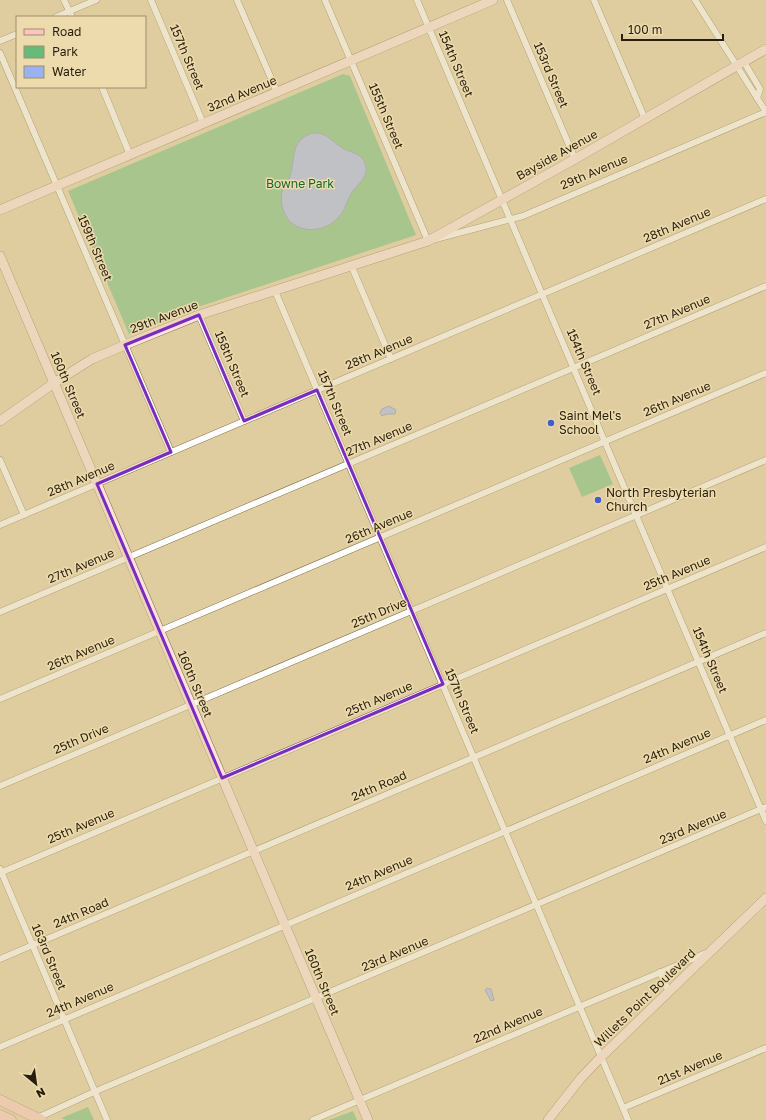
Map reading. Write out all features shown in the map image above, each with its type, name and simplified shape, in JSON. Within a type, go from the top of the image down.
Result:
[{"type":"main road","points":[[0,1100],[37,1119]]},
{"type":"main road","points":[[0,1115],[11,1120]]},
{"type":"street","points":[[64,0],[70,14],[96,0]]},
{"type":"street","name":"157th Street","points":[[151,0],[203,123]]},
{"type":"street","points":[[237,0],[277,92]]},
{"type":"street","name":"155th Street","points":[[325,0],[428,241]]},
{"type":"street","name":"154th Street","points":[[417,0],[668,588],[729,736],[763,808],[766,821]]},
{"type":"street","name":"32nd Avenue","points":[[0,210],[493,0]]},
{"type":"street","name":"153rd Street","points":[[507,0],[575,159]]},
{"type":"street","points":[[594,0],[645,119]]},
{"type":"street","points":[[695,0],[740,65],[760,89],[757,98],[766,112]]},
{"type":"street","points":[[0,41],[16,34]]},
{"type":"street","name":"Bayside Avenue","points":[[352,266],[428,241],[575,159],[766,49]]},
{"type":"street","name":"159th Street","points":[[0,53],[171,452]]},
{"type":"street","points":[[102,88],[130,155]]},
{"type":"street","name":"29th Avenue","points":[[428,241],[523,216],[766,112]]},
{"type":"street","name":"28th Avenue","points":[[0,525],[766,199]]},
{"type":"street","name":"160th Street","points":[[0,256],[368,1120]]},
{"type":"street","points":[[352,266],[391,359]]},
{"type":"street","name":"29th Avenue","points":[[0,422],[54,383],[92,359],[200,315],[352,266]]},
{"type":"street","name":"27th Avenue","points":[[0,612],[766,286]]},
{"type":"street","name":"157th Street","points":[[275,291],[628,1120]]},
{"type":"street","name":"158th Street","points":[[200,315],[244,421]]},
{"type":"street","name":"26th Avenue","points":[[0,699],[766,373]]},
{"type":"street","points":[[0,460],[24,515]]},
{"type":"street","name":"25th Drive","points":[[0,786],[766,460]]},
{"type":"street","name":"25th Avenue","points":[[0,871],[766,547]]},
{"type":"street","name":"24th Road","points":[[0,960],[766,633]]},
{"type":"street","name":"24th Avenue","points":[[0,1047],[766,720]]},
{"type":"street","name":"23rd Avenue","points":[[37,1119],[94,1092],[537,906],[763,808]]},
{"type":"street","name":"163rd Street","points":[[0,871],[107,1120]]},
{"type":"street","name":"Willets Point Boulevard","points":[[548,1120],[581,1078],[601,1057],[766,898]]},
{"type":"street","name":"22nd Avenue","points":[[313,1120],[712,951]]},
{"type":"street","points":[[660,972],[669,992]]},
{"type":"street","name":"21st Avenue","points":[[623,1108],[766,1048]]},
{"type":"highlighted area","points":[[199,315],[244,421],[317,390],[443,684],[222,778],[97,484],[171,452],[125,345]]},
{"type":"green space","name":"Bowne Park","points":[[343,74],[350,76],[416,235],[201,306],[129,334],[68,191]]},
{"type":"green space","points":[[600,455],[613,484],[582,497],[569,468]]},
{"type":"green space","points":[[88,1107],[94,1120],[66,1120],[61,1118]]},
{"type":"green space","points":[[353,1111],[357,1120],[329,1120]]},
{"type":"water","points":[[312,133],[325,135],[344,149],[361,157],[365,163],[366,172],[362,180],[351,194],[338,218],[327,226],[309,229],[292,224],[286,216],[282,206],[281,196],[292,169],[297,146],[300,141]]},
{"type":"water","points":[[389,406],[396,410],[395,414],[387,414],[382,416],[380,413],[382,409]]},
{"type":"water","points":[[487,988],[491,989],[494,1000],[491,1001],[485,990]]},
{"type":"place","name":"Saint Mel's School","points":[[551,423]]},
{"type":"place","name":"North Presbyterian Church","points":[[598,500]]}]
